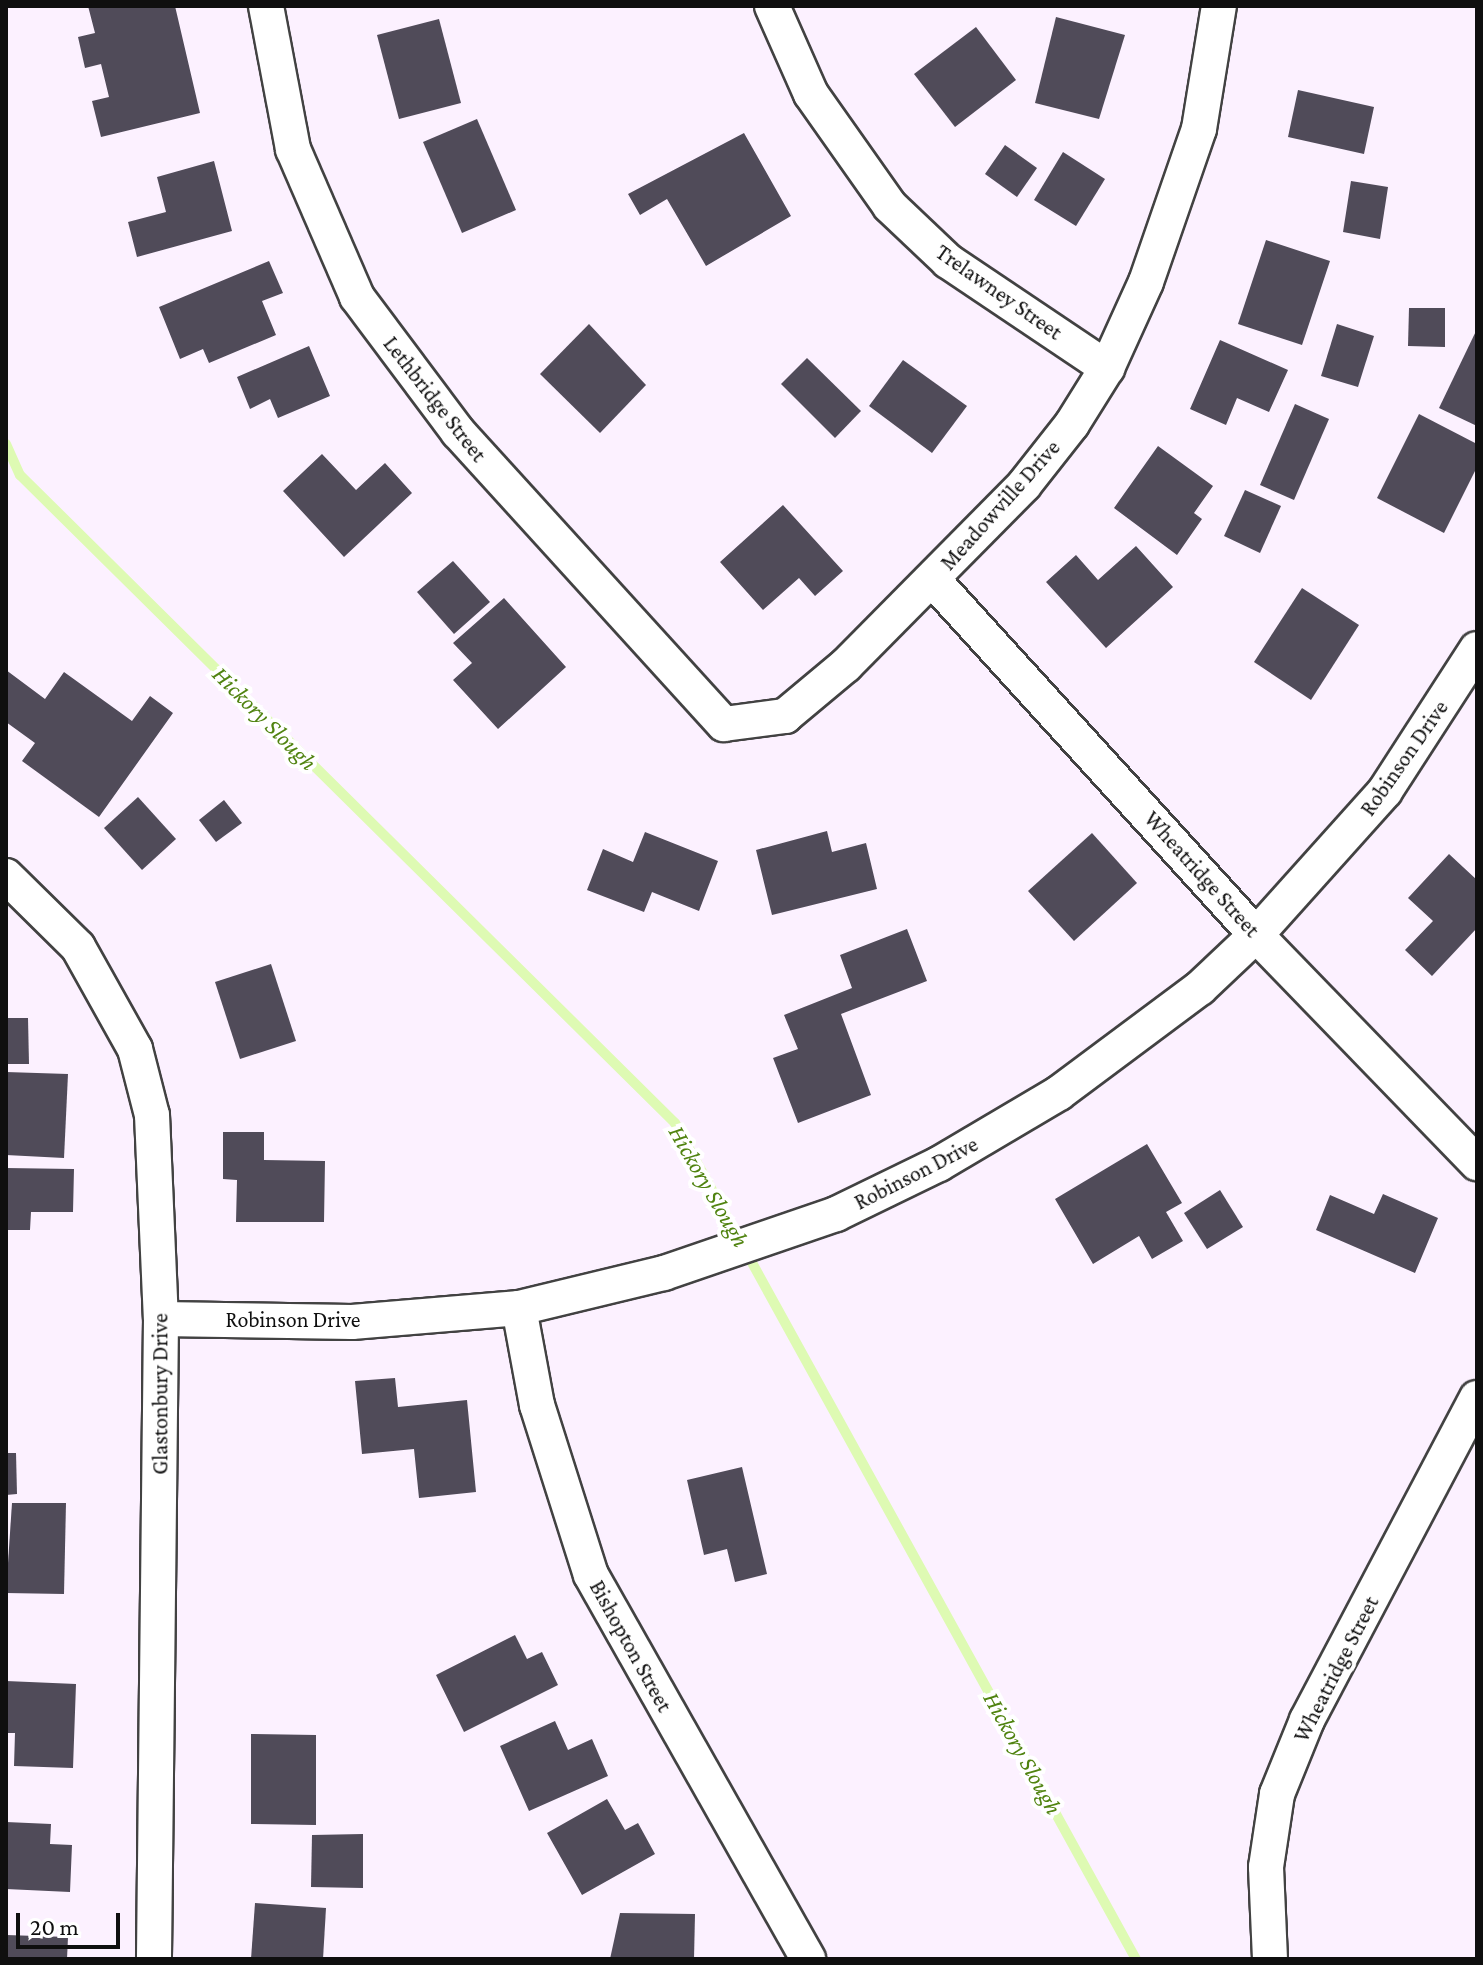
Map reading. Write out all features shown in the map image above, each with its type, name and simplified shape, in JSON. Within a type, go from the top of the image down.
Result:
[{"type":"street","name":"Lethbridge Street","points":[[266,6],[293,149],[326,237],[357,297],[458,432],[724,724]]},
{"type":"street","name":"Trelawney Street","points":[[772,6],[811,94],[890,206],[948,261],[1107,368]]},
{"type":"street","name":"Meadowville Drive","points":[[724,724],[785,716],[933,580],[1024,485],[1107,368],[1146,282],[1199,129],[1219,6]]},
{"type":"street","name":"Wheatridge Street","points":[[933,580],[1256,935],[1477,1163]]},
{"type":"street","name":"Robinson Drive","points":[[161,1319],[352,1322],[519,1308],[664,1273],[836,1214],[951,1157],[1059,1093],[1200,988],[1256,935],[1385,791],[1477,649]]},
{"type":"street","name":"Glastonbury Drive","points":[[6,876],[78,947],[135,1049],[152,1115],[161,1319],[154,1959]]},
{"type":"street","name":"Bishopton Street","points":[[519,1308],[537,1405],[591,1575],[808,1959]]},
{"type":"street","name":"Wheatridge Street","points":[[1270,1959],[1266,1867],[1277,1794],[1307,1720],[1477,1398]]},
{"type":"building","points":[[88,6],[175,6],[200,113],[101,137],[92,101],[109,97],[101,64],[85,68],[78,37],[95,33]]},
{"type":"building","points":[[1056,17],[1125,35],[1099,119],[1035,103]]},
{"type":"building","points":[[439,19],[461,103],[399,119],[377,35]]},
{"type":"building","points":[[976,27],[1016,80],[955,127],[914,74]]},
{"type":"building","points":[[1298,90],[1374,107],[1364,154],[1288,137]]},
{"type":"building","points":[[477,119],[516,210],[462,233],[423,142]]},
{"type":"building","points":[[744,133],[791,216],[706,266],[667,199],[640,215],[628,194]]},
{"type":"building","points":[[1005,145],[1037,168],[1017,197],[985,174]]},
{"type":"building","points":[[1063,152],[1105,179],[1076,226],[1034,200]]},
{"type":"building","points":[[214,161],[232,231],[137,257],[128,222],[166,212],[157,177]]},
{"type":"building","points":[[1351,181],[1388,187],[1380,239],[1343,232]]},
{"type":"building","points":[[1266,240],[1330,261],[1302,345],[1238,324]]},
{"type":"building","points":[[269,261],[283,293],[262,301],[276,335],[209,363],[203,349],[180,359],[159,307]]},
{"type":"building","points":[[1409,308],[1445,308],[1445,347],[1408,346]]},
{"type":"building","points":[[589,324],[646,385],[600,433],[540,374]]},
{"type":"building","points":[[1337,324],[1374,336],[1358,387],[1321,376]]},
{"type":"building","points":[[1477,329],[1477,426],[1439,408]]},
{"type":"building","points":[[1220,340],[1288,370],[1269,412],[1237,398],[1226,425],[1190,409]]},
{"type":"building","points":[[309,346],[330,396],[278,418],[270,399],[250,409],[237,377]]},
{"type":"building","points":[[807,358],[861,411],[835,438],[781,384]]},
{"type":"building","points":[[903,360],[967,406],[932,453],[869,406]]},
{"type":"building","points":[[1295,404],[1329,419],[1294,500],[1260,485]]},
{"type":"building","points":[[1419,414],[1477,444],[1477,467],[1444,533],[1377,498]]},
{"type":"building","points":[[1158,446],[1213,486],[1194,513],[1202,519],[1177,555],[1114,508]]},
{"type":"building","points":[[322,454],[356,490],[385,463],[412,493],[344,557],[283,491]]},
{"type":"building","points":[[1245,490],[1281,506],[1260,553],[1224,536]]},
{"type":"building","points":[[783,505],[843,571],[815,596],[799,578],[763,610],[720,562]]},
{"type":"building","points":[[1136,546],[1173,587],[1106,648],[1046,582],[1076,555],[1098,580]]},
{"type":"building","points":[[453,561],[490,602],[454,634],[417,592]]},
{"type":"building","points":[[1302,588],[1359,625],[1311,700],[1254,662]]},
{"type":"building","points":[[504,598],[566,667],[498,729],[453,680],[472,663],[453,643]]},
{"type":"building","points":[[6,670],[45,699],[64,672],[132,721],[150,696],[173,713],[99,817],[22,761],[35,743],[6,722]]},
{"type":"building","points":[[138,797],[176,839],[142,870],[104,828]]},
{"type":"building","points":[[224,800],[242,823],[216,842],[199,820]]},
{"type":"building","points":[[827,831],[832,852],[866,843],[877,889],[772,915],[756,850]]},
{"type":"building","points":[[645,832],[718,861],[699,911],[652,892],[644,912],[587,890],[603,849],[633,862]]},
{"type":"building","points":[[1092,833],[1137,883],[1074,941],[1028,891]]},
{"type":"building","points":[[1449,854],[1477,880],[1477,928],[1432,976],[1405,950],[1433,921],[1408,898]]},
{"type":"building","points":[[907,929],[927,981],[841,1014],[871,1095],[798,1123],[773,1058],[798,1049],[784,1015],[852,988],[840,955]]},
{"type":"building","points":[[271,964],[296,1041],[240,1059],[215,982]]},
{"type":"building","points":[[6,1018],[28,1018],[29,1064],[6,1064]]},
{"type":"building","points":[[6,1072],[68,1074],[64,1158],[6,1155]]},
{"type":"building","points":[[223,1132],[264,1132],[264,1160],[325,1161],[324,1222],[236,1222],[237,1180],[223,1179]]},
{"type":"building","points":[[1147,1144],[1182,1203],[1166,1212],[1183,1241],[1152,1259],[1139,1236],[1093,1264],[1055,1199]]},
{"type":"building","points":[[6,1168],[74,1169],[73,1212],[31,1212],[30,1230],[6,1230]]},
{"type":"building","points":[[1220,1190],[1243,1227],[1207,1249],[1184,1213]]},
{"type":"building","points":[[1383,1194],[1438,1218],[1415,1273],[1316,1230],[1330,1195],[1374,1214]]},
{"type":"building","points":[[395,1378],[398,1407],[467,1400],[476,1492],[419,1498],[414,1449],[362,1454],[355,1381]]},
{"type":"building","points":[[6,1453],[16,1453],[17,1494],[6,1495]]},
{"type":"building","points":[[742,1467],[767,1574],[735,1582],[727,1549],[704,1555],[687,1480]]},
{"type":"building","points":[[12,1503],[66,1503],[64,1594],[6,1593]]},
{"type":"building","points":[[515,1635],[527,1659],[542,1652],[558,1685],[464,1732],[436,1675]]},
{"type":"building","points":[[6,1681],[76,1684],[73,1768],[14,1766],[15,1733],[6,1733]]},
{"type":"building","points":[[555,1721],[568,1750],[592,1739],[608,1776],[529,1811],[500,1746]]},
{"type":"building","points":[[251,1734],[316,1735],[316,1825],[251,1824]]},
{"type":"building","points":[[607,1799],[625,1830],[638,1823],[655,1854],[582,1895],[547,1833]]},
{"type":"building","points":[[6,1822],[51,1824],[50,1844],[72,1845],[70,1892],[6,1889]]},
{"type":"building","points":[[363,1834],[363,1888],[311,1887],[312,1835]]},
{"type":"building","points":[[255,1903],[326,1908],[323,1959],[251,1959]]},
{"type":"building","points":[[620,1913],[695,1914],[694,1959],[610,1959]]},
{"type":"building","points":[[6,1935],[68,1937],[67,1959],[6,1959]]},
{"type":"waterway","name":"Hickory Slough","points":[[6,444],[20,475],[675,1123],[1136,1959]]}]
